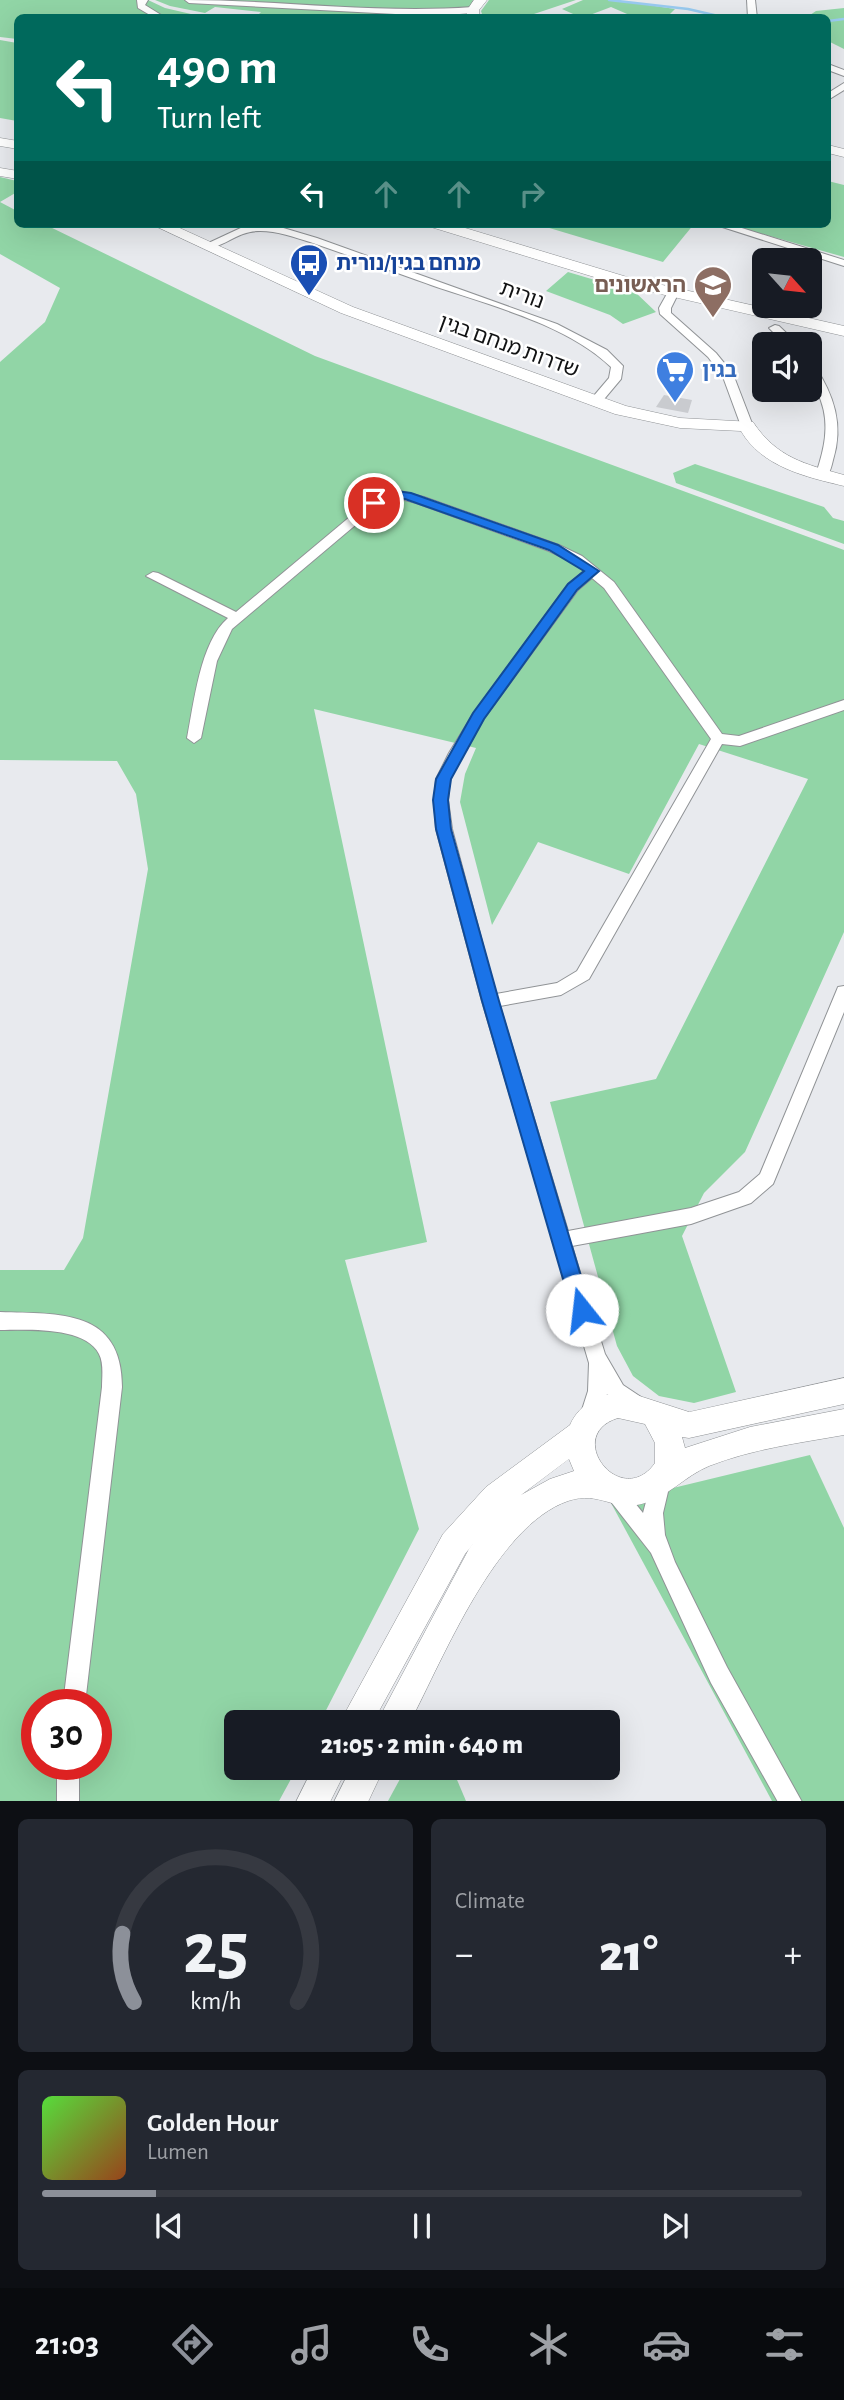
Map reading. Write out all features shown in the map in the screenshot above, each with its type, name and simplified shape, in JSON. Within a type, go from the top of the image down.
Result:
[{"type":"street","points":[[188,0],[433,13],[476,9]]},
{"type":"street","points":[[143,1],[141,6],[155,14]]},
{"type":"street","name":"שדרות מנחם בגין","points":[[168,228],[347,310],[596,401],[660,420],[747,426]]},
{"type":"street","points":[[449,228],[672,294],[844,331]]},
{"type":"street","points":[[731,228],[844,263]]},
{"type":"street","name":"נורית","points":[[207,246],[245,229],[280,230],[531,318],[581,340],[612,359],[617,366],[615,379],[596,401]]},
{"type":"street","points":[[672,294],[664,308],[666,314],[712,355],[729,376],[747,426],[760,447],[773,457],[844,481]]},
{"type":"street","points":[[775,328],[779,332]]},
{"type":"street","points":[[822,388],[833,424],[831,447],[822,474]]},
{"type":"street","points":[[194,738],[210,661],[226,627],[374,503],[396,494],[554,548],[592,571],[609,585],[718,739],[740,741],[844,705]]},
{"type":"street","points":[[592,571],[573,587],[478,717],[443,779],[441,800],[444,829],[490,1001],[596,1357],[605,1377],[616,1391],[649,1413],[672,1424],[689,1425],[844,1391]]},
{"type":"street","points":[[153,576],[236,617]]},
{"type":"street","points":[[490,1001],[561,989],[583,975],[718,739]]},
{"type":"street","points":[[561,1240],[691,1216],[745,1198],[767,1179],[844,992]]},
{"type":"street","points":[[0,1321],[73,1326],[106,1346],[112,1362],[112,1387],[76,1689]]},
{"type":"street","points":[[596,1357],[598,1391],[584,1427],[580,1457],[661,1553]]},
{"type":"street","points":[[363,1710],[454,1544],[471,1520],[602,1409],[614,1405],[649,1413],[668,1434],[672,1456],[653,1513],[654,1535],[688,1616],[792,1801]]},
{"type":"street","points":[[399,1710],[480,1559],[495,1538],[537,1499],[555,1489],[578,1482],[637,1492],[652,1487],[679,1464],[702,1454],[844,1422]]},
{"type":"street","points":[[68,1780],[68,1801]]},
{"type":"street","points":[[312,1801],[324,1780]]},
{"type":"street","points":[[350,1801],[361,1780]]},
{"type":"green space","points":[[0,0],[148,0],[165,8],[191,14],[14,14],[14,39],[0,37]]},
{"type":"green space","points":[[155,0],[473,0],[467,14],[259,14],[261,12],[215,7],[205,13]]},
{"type":"green space","points":[[489,0],[576,0],[534,14],[482,14],[481,11]]},
{"type":"green space","points":[[583,0],[615,0],[675,9],[670,14],[627,14],[611,7],[593,14],[573,14],[562,9]]},
{"type":"green space","points":[[844,8],[844,49],[831,42],[831,14],[812,14],[816,11]]},
{"type":"green space","points":[[0,40],[14,42],[14,120],[0,118]]},
{"type":"green space","points":[[0,177],[14,180],[14,194],[0,202]]},
{"type":"green space","points":[[831,182],[844,185],[844,257],[822,251],[822,248],[812,248],[741,228],[831,228]]},
{"type":"green space","points":[[0,202],[14,209],[14,228],[52,228],[315,356],[844,550],[844,932],[745,1152],[704,1193],[682,1236],[736,1392],[694,1403],[659,1396],[633,1376],[617,1346],[550,1102],[656,1079],[808,779],[699,744],[629,874],[538,842],[492,925],[460,802],[465,774],[476,748],[314,709],[427,1242],[345,1260],[419,1529],[326,1710],[224,1710],[224,1780],[290,1780],[279,1801],[0,1801],[0,1270],[64,1270],[83,1238],[148,869],[136,794],[117,761],[0,760],[0,362],[45,322],[60,288],[0,254]]},
{"type":"green space","points":[[549,228],[691,228],[663,262]]},
{"type":"green space","points":[[568,272],[635,292],[656,312],[623,324],[610,315],[546,291]]},
{"type":"green space","points":[[695,464],[824,507],[833,518],[844,521],[844,544],[676,483],[673,473]]},
{"type":"green space","points":[[810,1455],[844,1528],[844,1801],[772,1801],[611,1503]]},
{"type":"green space","points":[[399,1780],[457,1780],[466,1801],[388,1801]]},
{"type":"building","name":"בגין","points":[[664,395],[692,400],[688,413],[656,407]]},
{"type":"waterway","points":[[609,0],[710,14]]},
{"type":"waterway","points":[[831,21],[844,19]]},
{"type":"place","name":"מנחם בגין/נורית","points":[[309,297]]},
{"type":"place","name":"הראשונים","points":[[713,319]]},
{"type":"place","name":"בגין","points":[[675,404]]},
{"type":"route","points":[[374,503],[396,494],[406,495],[554,548],[577,559],[592,571],[573,587],[478,717],[443,779],[441,800],[444,829],[490,1001],[582,1310]]}]
